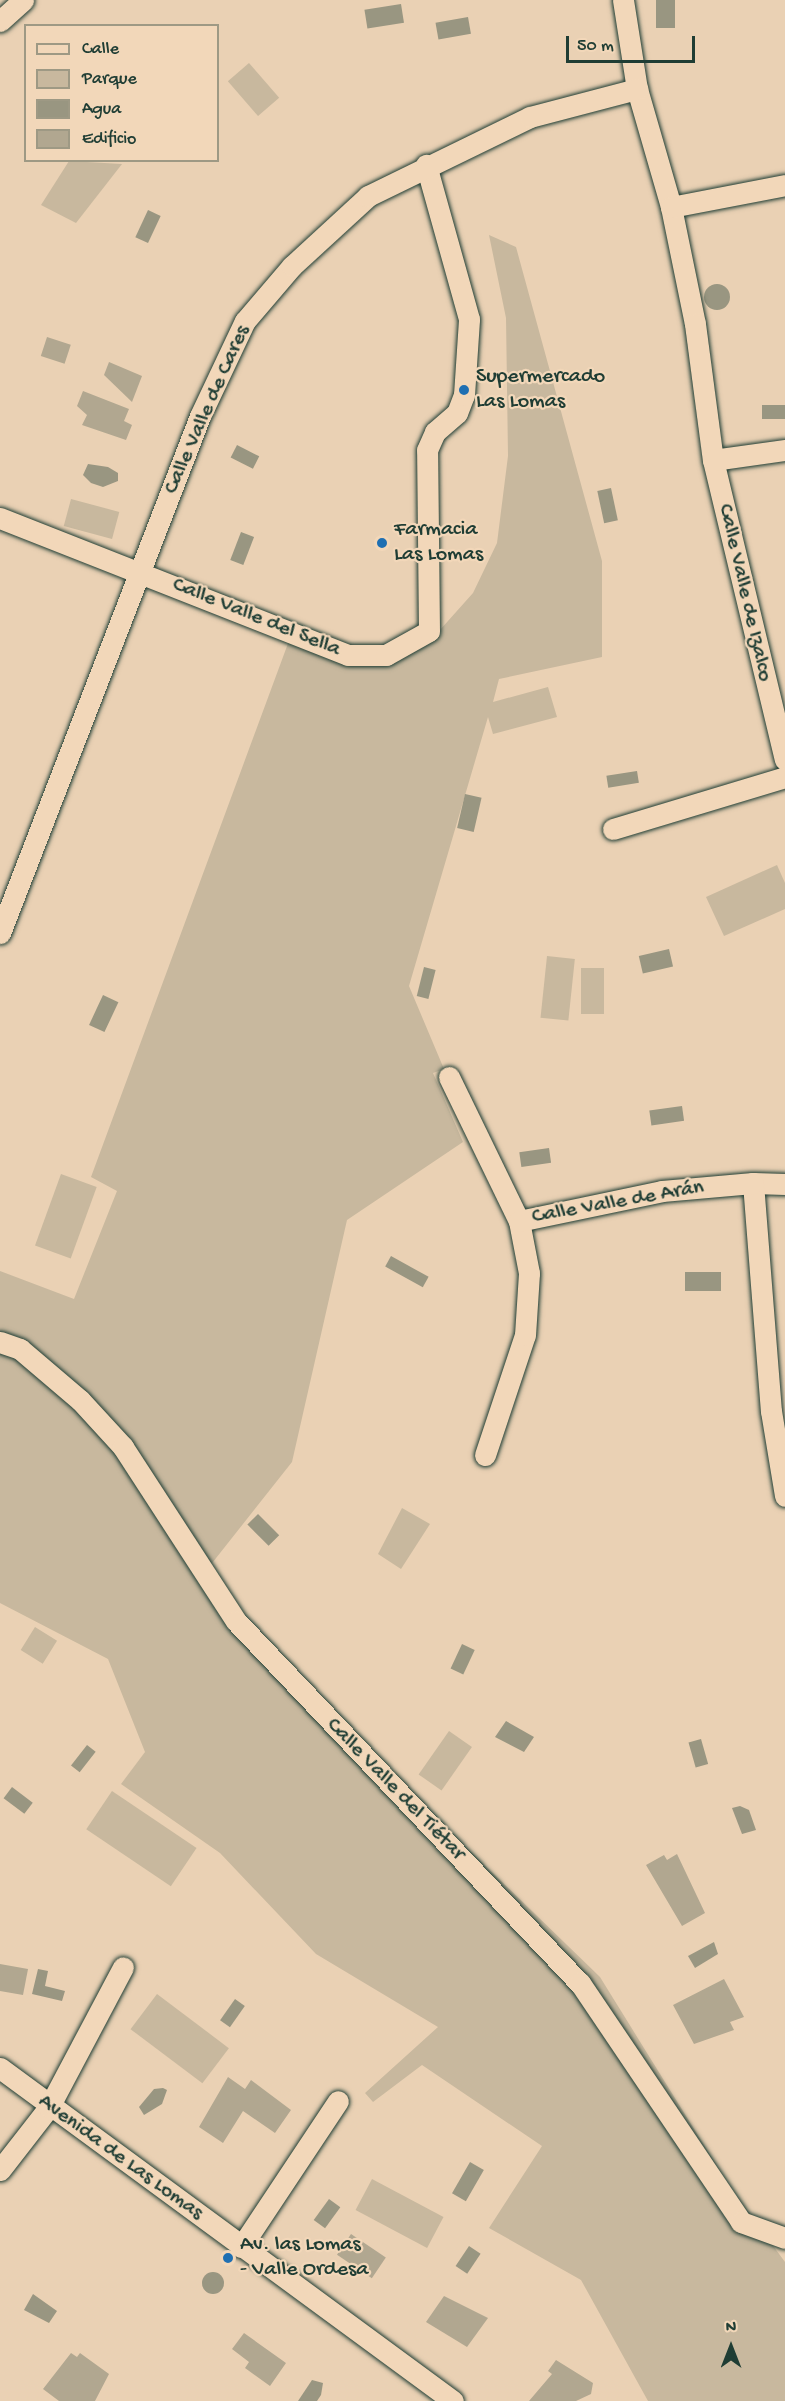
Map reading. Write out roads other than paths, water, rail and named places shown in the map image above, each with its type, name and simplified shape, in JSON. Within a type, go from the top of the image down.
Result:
[{"type":"street","points":[[0,21],[23,0]]},
{"type":"street","name":"Calle Valle de Izalco","points":[[623,0],[637,89],[671,207],[695,324],[714,460],[785,759]]},
{"type":"street","name":"Calle Valle de Cares","points":[[0,933],[200,416],[245,321],[292,266],[368,196],[426,165],[530,117],[637,89]]},
{"type":"street","name":"Calle Valle del Sella","points":[[0,518],[348,655],[386,655],[429,631],[427,450],[435,432],[457,412],[464,395],[469,319],[426,165]]},
{"type":"street","points":[[671,207],[785,185]]},
{"type":"street","points":[[714,460],[785,450]]},
{"type":"street","points":[[613,829],[785,777]]},
{"type":"street","name":"Calle Valle de Arán","points":[[449,1077],[519,1221],[529,1273],[525,1335],[485,1455]]},
{"type":"street","points":[[784,1488],[770,1400],[753,1182],[785,1184]]},
{"type":"street","name":"Calle Valle de Arán","points":[[519,1221],[662,1191],[753,1182]]},
{"type":"street","name":"Calle Valle del Tiétar","points":[[0,1342],[20,1349],[80,1400],[123,1446],[236,1621],[580,1983],[741,2222],[785,2238]]},
{"type":"street","points":[[0,2170],[48,2107],[123,1966]]},
{"type":"street","name":"Avenida de Las Lomas","points":[[0,2068],[48,2107],[453,2401]]},
{"type":"street","points":[[241,2247],[338,2101]]},
{"type":"water","points":[[656,0],[675,0],[675,28],[656,28]]},
{"type":"water","points":[[401,4],[404,23],[367,29],[364,10]]},
{"type":"water","points":[[468,17],[471,34],[438,39],[436,23]]},
{"type":"water","points":[[148,210],[161,216],[148,243],[135,237]]},
{"type":"water","points":[[717,284],[727,287],[730,297],[727,307],[717,310],[707,307],[704,297],[707,287]]},
{"type":"water","points":[[762,405],[785,405],[785,419],[762,419]]},
{"type":"water","points":[[237,445],[259,456],[253,469],[231,457]]},
{"type":"water","points":[[88,464],[108,467],[118,473],[118,481],[103,487],[91,483],[83,475]]},
{"type":"water","points":[[611,488],[618,520],[604,523],[597,491]]},
{"type":"water","points":[[241,532],[254,537],[243,565],[230,560]]},
{"type":"water","points":[[637,771],[639,783],[608,788],[606,776]]},
{"type":"water","points":[[465,794],[482,798],[474,832],[457,828]]},
{"type":"water","points":[[669,949],[673,967],[643,974],[639,956]]},
{"type":"water","points":[[424,967],[436,970],[428,999],[417,996]]},
{"type":"water","points":[[103,995],[118,1002],[104,1032],[89,1025]]},
{"type":"water","points":[[682,1106],[684,1121],[651,1125],[649,1111]]},
{"type":"water","points":[[549,1148],[551,1163],[521,1167],[519,1152]]},
{"type":"water","points":[[391,1256],[429,1277],[423,1287],[385,1266]]},
{"type":"water","points":[[685,1272],[721,1272],[721,1291],[685,1291]]},
{"type":"water","points":[[258,1514],[279,1535],[269,1546],[247,1525]]},
{"type":"water","points":[[462,1644],[475,1650],[463,1674],[451,1668]]},
{"type":"water","points":[[506,1721],[534,1737],[524,1752],[495,1737]]},
{"type":"water","points":[[701,1739],[708,1764],[696,1768],[689,1743]]},
{"type":"water","points":[[87,1745],[96,1752],[80,1772],[71,1765]]},
{"type":"water","points":[[12,1787],[33,1803],[24,1814],[4,1798]]},
{"type":"water","points":[[740,1806],[749,1810],[756,1830],[742,1834],[732,1808]]},
{"type":"water","points":[[714,1942],[718,1954],[695,1968],[688,1956]]},
{"type":"water","points":[[38,1969],[48,1971],[45,1986],[65,1991],[62,2001],[32,1994]]},
{"type":"water","points":[[235,1999],[245,2006],[230,2027],[220,2020]]},
{"type":"water","points":[[154,2089],[167,2090],[162,2104],[144,2115],[139,2107]]},
{"type":"water","points":[[470,2162],[484,2170],[466,2201],[452,2193]]},
{"type":"water","points":[[329,2199],[340,2207],[325,2228],[314,2220]]},
{"type":"water","points":[[469,2246],[481,2254],[467,2274],[456,2266]]},
{"type":"water","points":[[213,2272],[221,2275],[224,2283],[221,2291],[213,2294],[205,2291],[202,2283],[205,2275]]},
{"type":"water","points":[[33,2294],[57,2311],[49,2323],[24,2310]]},
{"type":"water","points":[[312,2380],[323,2383],[321,2395],[317,2401],[298,2401]]},
{"type":"place","name":"Supermercado Las Lomas","points":[[464,390]]},
{"type":"place","name":"Farmacia Las Lomas","points":[[382,543]]},
{"type":"place","name":"Av. las Lomas - Valle Ordesa","points":[[228,2258]]}]
